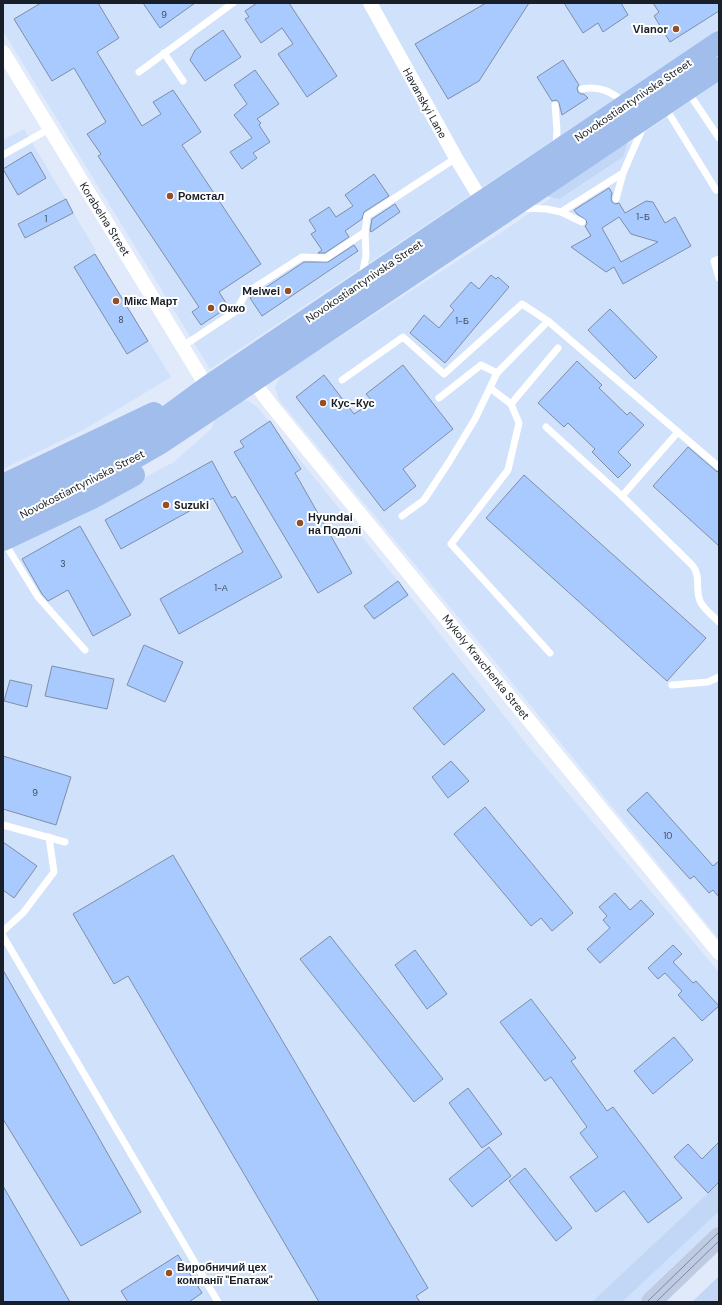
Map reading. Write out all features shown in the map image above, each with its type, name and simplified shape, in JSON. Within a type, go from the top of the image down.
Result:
[{"type":"main road","name":"Novokostiantynivska Street","points":[[3,524],[115,470],[159,444],[196,407],[207,387],[719,42]]},
{"type":"main road","name":"Novokostiantynivska Street","points":[[3,506],[110,455],[158,423],[253,381],[719,68]]},
{"type":"main road","points":[[3,486],[158,411],[196,407],[193,430],[170,451],[128,478],[92,498],[3,540]]},
{"type":"main road","points":[[651,1302],[719,1237]]},
{"type":"street","name":"Havanskyi Lane","points":[[370,3],[456,158],[482,201]]},
{"type":"street","name":"Korabelna Street","points":[[3,52],[207,387]]},
{"type":"street","name":"Mykoly Kravchenka Street","points":[[253,381],[719,953]]},
{"type":"lane","points":[[139,72],[233,3]]},
{"type":"lane","points":[[164,53],[183,81]]},
{"type":"lane","points":[[582,90],[592,87],[614,93],[627,104]]},
{"type":"lane","points":[[686,90],[719,138]]},
{"type":"lane","points":[[555,105],[557,130],[556,152]]},
{"type":"lane","points":[[616,199],[623,173],[656,110],[716,190]]},
{"type":"lane","points":[[3,155],[49,129]]},
{"type":"lane","points":[[361,283],[366,256],[365,232],[367,216],[456,158]]},
{"type":"lane","points":[[561,212],[623,173]]},
{"type":"lane","points":[[510,208],[547,209],[561,212],[582,222]]},
{"type":"lane","points":[[183,346],[236,311],[246,293],[302,257],[326,258],[365,232]]},
{"type":"lane","points":[[719,259],[714,261],[719,278]]},
{"type":"lane","points":[[342,380],[403,337],[444,374],[522,304],[548,321],[719,467]]},
{"type":"lane","points":[[402,516],[424,500],[471,425],[497,373],[548,321]]},
{"type":"lane","points":[[511,404],[558,348]]},
{"type":"lane","points":[[440,398],[481,365],[497,373]]},
{"type":"lane","points":[[490,388],[511,404],[519,423],[508,470],[451,544],[550,653]]},
{"type":"lane","points":[[546,427],[622,496],[696,569],[700,602],[719,622]]},
{"type":"lane","points":[[622,496],[678,432]]},
{"type":"lane","points":[[3,540],[38,597],[85,650]]},
{"type":"lane","points":[[672,685],[708,682],[719,677]]},
{"type":"lane","points":[[3,825],[65,842]]},
{"type":"lane","points":[[3,931],[23,913],[54,872],[48,837]]},
{"type":"lane","points":[[3,936],[218,1302]]},
{"type":"shaded area","points":[[3,3],[719,3],[719,29],[210,369],[3,31]]},
{"type":"shaded area","points":[[719,81],[719,939],[502,670],[279,400],[275,388],[277,382],[283,374],[508,228]]},
{"type":"shaded area","points":[[24,129],[95,249],[95,254],[171,377],[83,430],[3,469],[3,140]]},
{"type":"shaded area","points":[[628,142],[623,157],[559,199],[546,196]]},
{"type":"shaded area","points":[[239,400],[249,401],[258,408],[398,581],[528,746],[719,972],[719,1227],[642,1302],[3,1302],[3,549],[89,507],[174,462],[211,429],[215,420]]},
{"type":"shaded area","points":[[719,1183],[719,1211],[622,1302],[592,1302]]},
{"type":"shaded area","points":[[719,1276],[719,1302],[692,1302]]},
{"type":"building","points":[[41,3],[98,3],[119,38],[97,52],[142,126],[161,114],[153,102],[173,90],[201,132],[182,145],[261,264],[219,292],[226,303],[222,306],[225,309],[201,325],[192,312],[199,307],[98,156],[101,154],[87,134],[106,122],[74,68],[52,81],[14,19]]},
{"type":"building","points":[[143,3],[195,3],[160,28]]},
{"type":"building","points":[[257,3],[289,3],[337,76],[307,97],[278,54],[293,44],[282,28],[261,43],[245,19],[249,17],[245,11]]},
{"type":"building","points":[[486,3],[529,3],[479,81],[448,99],[415,44]]},
{"type":"building","points":[[564,3],[621,3],[628,15],[603,32],[598,23],[583,33]]},
{"type":"building","name":"Vianor","points":[[653,3],[719,3],[719,11],[670,42],[654,16],[659,12]]},
{"type":"building","points":[[223,30],[241,57],[205,81],[190,60],[195,50]]},
{"type":"building","points":[[563,60],[579,85],[577,88],[578,92],[584,94],[588,98],[562,115],[559,103],[557,100],[552,101],[537,77]]},
{"type":"building","points":[[255,70],[279,104],[257,119],[261,123],[259,125],[270,142],[253,153],[257,158],[242,169],[230,152],[252,138],[234,115],[247,104],[234,85]]},
{"type":"building","points":[[31,152],[46,178],[18,195],[3,169]]},
{"type":"building","points":[[374,174],[389,196],[364,212],[362,219],[345,231],[349,237],[325,253],[318,253],[322,250],[311,234],[316,231],[309,220],[329,207],[336,217],[353,206],[345,195]]},
{"type":"building","points":[[609,188],[612,193],[612,202],[615,204],[619,203],[625,213],[646,201],[653,202],[665,223],[675,217],[691,246],[623,284],[614,267],[606,272],[571,247],[591,236],[585,226],[587,224],[586,220],[574,210]],"holes":[[[619,217],[631,234],[658,242],[621,262],[602,228]]]},
{"type":"building","points":[[66,199],[73,213],[25,238],[18,224]]},
{"type":"building","points":[[395,204],[400,212],[371,232],[372,219]]},
{"type":"building","points":[[354,245],[358,251],[262,316],[250,298],[304,262],[328,262]]},
{"type":"building","points":[[95,254],[148,341],[127,354],[74,267]]},
{"type":"building","points":[[491,275],[496,279],[498,277],[509,287],[445,363],[410,333],[424,315],[439,328],[454,310],[450,306],[471,282],[479,289]]},
{"type":"building","points":[[610,309],[657,357],[635,379],[588,330]]},
{"type":"building","points":[[577,361],[602,385],[599,388],[627,415],[630,412],[644,425],[618,452],[631,465],[618,478],[592,452],[595,449],[568,423],[564,427],[538,403]]},
{"type":"building","points":[[403,365],[453,429],[403,469],[416,486],[384,511],[296,397],[324,375],[354,414],[373,402],[366,394]]},
{"type":"building","name":"Hyundai на Подолі","points":[[270,421],[301,469],[295,473],[352,573],[318,593],[234,452],[244,447],[240,441]]},
{"type":"building","points":[[688,447],[719,472],[719,546],[653,486]]},
{"type":"building","points":[[212,461],[232,498],[235,496],[282,577],[179,634],[160,599],[243,552],[213,498],[121,549],[105,520]]},
{"type":"building","points":[[524,475],[706,638],[667,681],[486,518]]},
{"type":"building","points":[[80,526],[131,615],[93,636],[68,590],[48,601],[42,594],[22,559]]},
{"type":"building","points":[[398,581],[408,595],[374,619],[364,606]]},
{"type":"building","points":[[144,645],[183,662],[165,702],[127,685]]},
{"type":"building","points":[[52,666],[114,679],[107,709],[45,696]]},
{"type":"building","points":[[453,673],[485,710],[444,745],[413,708]]},
{"type":"building","points":[[10,680],[32,685],[27,707],[4,701]]},
{"type":"building","points":[[3,756],[71,777],[56,825],[3,809]]},
{"type":"building","points":[[451,761],[469,781],[448,798],[432,777]]},
{"type":"building","points":[[647,792],[713,866],[719,861],[719,897],[713,890],[709,893],[694,876],[690,879],[627,810]]},
{"type":"building","points":[[485,807],[573,913],[552,931],[541,918],[531,926],[454,834]]},
{"type":"building","points":[[3,842],[37,866],[14,898],[3,890]]},
{"type":"building","points":[[173,855],[428,1288],[416,1296],[420,1302],[319,1302],[128,976],[114,984],[73,914]]},
{"type":"building","points":[[615,893],[630,910],[641,900],[654,914],[600,963],[587,949],[610,928],[603,920],[607,916],[599,907]]},
{"type":"building","points":[[330,936],[443,1079],[414,1102],[300,959]]},
{"type":"building","points":[[673,945],[682,954],[673,962],[693,983],[696,981],[719,1006],[702,1021],[678,995],[682,991],[665,973],[658,979],[648,968]]},
{"type":"building","points":[[415,950],[447,994],[427,1009],[395,965]]},
{"type":"building","points":[[3,970],[141,1212],[81,1246],[3,1119]]},
{"type":"building","points":[[531,999],[576,1058],[571,1061],[607,1111],[613,1107],[682,1198],[648,1223],[624,1191],[596,1212],[570,1177],[598,1157],[580,1133],[587,1127],[551,1077],[545,1081],[500,1022]]},
{"type":"building","points":[[674,1037],[693,1060],[653,1094],[634,1071]]},
{"type":"building","points":[[468,1088],[502,1134],[482,1148],[449,1103]]},
{"type":"building","points":[[719,1142],[719,1182],[708,1193],[674,1157],[688,1144],[702,1159]]},
{"type":"building","points":[[489,1147],[511,1176],[472,1207],[449,1179]]},
{"type":"building","points":[[525,1168],[572,1228],[556,1241],[509,1181]]},
{"type":"building","points":[[3,1186],[70,1302],[3,1302]]},
{"type":"building","name":"Виробничий цех компанії \"Епатаж\"","points":[[178,1255],[202,1293],[189,1302],[128,1302],[121,1291]]},
{"type":"tram line","points":[[647,1302],[719,1232]]},
{"type":"tram line","points":[[656,1302],[719,1241]]},
{"type":"place","name":"Vianor","points":[[676,29]]},
{"type":"place","name":"Ромстал","points":[[170,196]]},
{"type":"place","name":"Meiwei","points":[[288,291]]},
{"type":"place","name":"Мікс Март","points":[[116,301]]},
{"type":"place","name":"Окко","points":[[211,308]]},
{"type":"place","name":"Кус-Кус","points":[[323,403]]},
{"type":"place","name":"Suzuki","points":[[166,505]]},
{"type":"place","name":"Hyundai на Подолі","points":[[300,523]]},
{"type":"place","name":"Виробничий цех компанії \"Епатаж\"","points":[[169,1273]]}]
